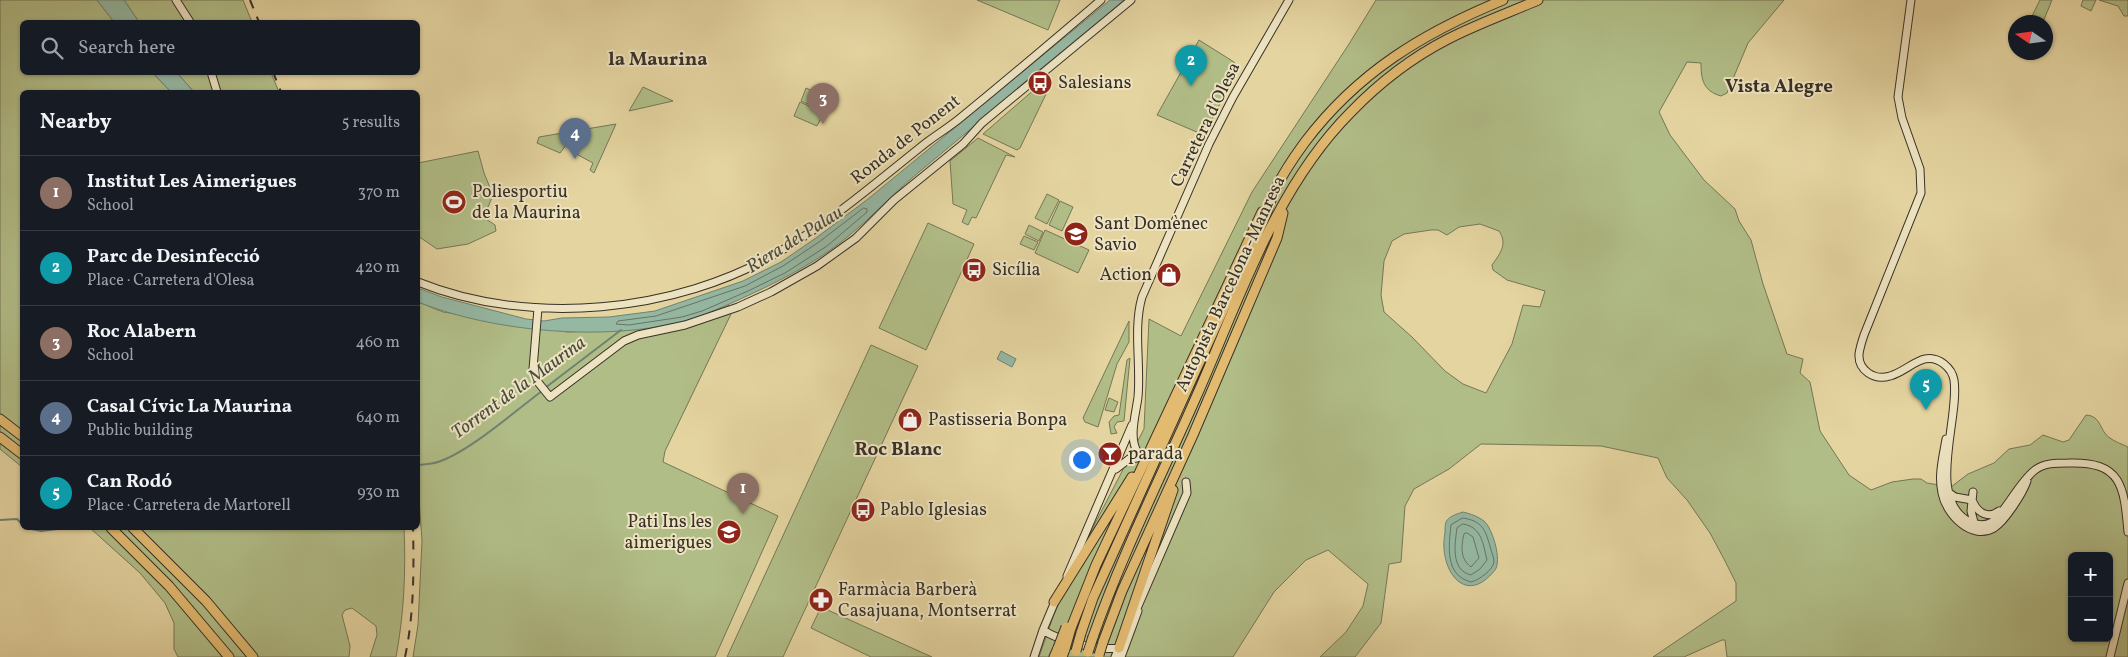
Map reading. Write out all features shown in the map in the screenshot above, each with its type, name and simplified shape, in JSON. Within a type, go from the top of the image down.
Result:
[{"type":"highway","name":"Autopista Barcelona-Manresa","points":[[1075,654],[1093,598],[1254,243],[1275,190],[1298,153],[1316,128],[1340,101],[1374,70],[1405,48],[1433,32],[1503,0]]},
{"type":"highway","name":"Autopista Barcelona-Manresa","points":[[1088,655],[1122,560],[1252,270],[1286,200],[1301,174],[1330,134],[1352,111],[1390,77],[1449,39],[1538,0]]},
{"type":"highway","points":[[1054,657],[1062,651],[1069,628],[1140,457],[1254,226],[1275,190]]},
{"type":"highway","points":[[1099,656],[1122,591],[1193,435],[1277,238],[1286,200]]},
{"type":"highway","points":[[0,419],[20,434]]},
{"type":"highway","points":[[1118,654],[1193,435]]},
{"type":"highway","points":[[0,437],[20,452]]},
{"type":"highway","points":[[1054,602],[1138,467],[1140,457]]},
{"type":"highway","points":[[113,530],[164,581],[229,657]]},
{"type":"highway","points":[[135,530],[206,601],[253,657]]},
{"type":"main road","points":[[176,0],[189,20]]},
{"type":"main road","name":"Ronda de Ponent","points":[[420,283],[470,299],[538,308],[624,304],[660,297],[732,276],[778,253],[825,222],[956,121],[1101,0]]},
{"type":"main road","name":"Ronda de Ponent","points":[[538,308],[533,367],[539,383],[548,396],[624,341],[638,335],[685,325],[738,308],[800,276],[836,253],[876,219],[894,200],[963,144],[995,112],[1131,0]]},
{"type":"main road","name":"Carretera d'Olesa","points":[[1135,412],[1139,373],[1138,316],[1142,297],[1209,144],[1233,97],[1289,0]]},
{"type":"main road","points":[[1911,0],[1898,81],[1898,97],[1901,112],[1920,169],[1921,192],[1864,336],[1860,348],[1860,360],[1868,374],[1881,378],[1892,376],[1920,360],[1933,359],[1943,363],[1951,372],[1954,379],[1951,420],[1942,465],[1945,493],[1950,513],[1965,527],[1981,531],[1996,526],[2026,485],[2029,476]]},
{"type":"main road","points":[[1910,14],[1915,0]]},
{"type":"main road","points":[[212,75],[217,90]]},
{"type":"main road","points":[[1110,478],[1123,462],[1140,457],[1134,442],[1135,412]]},
{"type":"main road","points":[[1034,657],[1048,616],[1110,478],[1135,412]]},
{"type":"main road","points":[[1973,524],[1980,525],[1992,522],[2029,476],[2040,467],[2054,463],[2089,463],[2108,470],[2118,481],[2128,532]]},
{"type":"main road","points":[[1043,630],[1118,654],[1187,493],[1186,482]]},
{"type":"main road","points":[[1945,493],[1955,498],[1972,499]]},
{"type":"main road","points":[[1945,493],[1948,503],[1963,518],[1978,528],[1996,526]]},
{"type":"main road","points":[[1972,499],[1977,510],[1988,515],[1996,514],[2005,506]]},
{"type":"main road","points":[[1954,507],[1964,508],[1972,499]]},
{"type":"main road","points":[[1972,499],[1973,524]]},
{"type":"main road","points":[[2110,657],[2128,583]]},
{"type":"main road","points":[[1048,616],[1050,625],[1057,636]]},
{"type":"green space","points":[[0,0],[97,0],[112,20],[20,20],[20,75],[155,75],[169,90],[20,90],[20,465],[0,449]]},
{"type":"green space","points":[[124,0],[243,0],[251,20],[138,20]]},
{"type":"green space","points":[[977,0],[1060,0],[1048,30]]},
{"type":"green space","points":[[1376,0],[1784,0],[1748,43],[1727,93],[1721,96],[1710,91],[1704,84],[1701,63],[1687,62],[1659,112],[1670,135],[1704,180],[1735,209],[1739,221],[1751,240],[1763,284],[1787,354],[1803,359],[1800,373],[1810,382],[1820,431],[1849,475],[1871,490],[1892,482],[1913,479],[1921,479],[1927,483],[1951,487],[1968,474],[1994,463],[2009,449],[2030,445],[2043,435],[2063,442],[2069,440],[2086,415],[2095,418],[2106,435],[2128,447],[2128,657],[1727,657],[1725,640],[1722,640],[1684,657],[1653,657],[1736,601],[1736,583],[1710,533],[1687,500],[1667,478],[1658,458],[1601,446],[1481,444],[1449,469],[1414,489],[1405,506],[1401,562],[1389,564],[1381,623],[1355,657],[1320,657],[1346,632],[1363,606],[1368,584],[1328,550],[1306,560],[1274,592],[1233,657],[1039,657],[1053,617],[1087,539],[1144,429],[1149,319],[1181,336],[1252,192]],"holes":[[[1480,224],[1499,231],[1502,236],[1503,245],[1492,265],[1493,270],[1507,280],[1545,291],[1540,307],[1523,305],[1512,344],[1486,393],[1463,384],[1445,371],[1384,312],[1381,295],[1384,261],[1392,241],[1404,234],[1438,230],[1447,235],[1459,227]]]},
{"type":"green space","points":[[2040,0],[2052,0],[2046,15],[2032,15]]},
{"type":"green space","points":[[2083,0],[2096,0],[2091,11],[2081,6]]},
{"type":"green space","points":[[2099,0],[2128,0],[2128,16],[2124,16],[2118,6]]},
{"type":"green space","points":[[1199,40],[1234,62],[1238,69],[1209,125],[1199,133],[1157,115]]},
{"type":"green space","points":[[179,75],[272,75],[278,90],[192,90]]},
{"type":"green space","points":[[1043,82],[1048,83],[1049,88],[1020,148],[1017,150],[983,134]]},
{"type":"green space","points":[[643,87],[673,101],[629,111]]},
{"type":"green space","points":[[806,88],[830,99],[824,111],[801,101]]},
{"type":"green space","points":[[800,102],[824,113],[817,126],[794,116]]},
{"type":"green space","points":[[616,124],[594,173],[590,170],[593,163],[578,155],[567,144],[560,153],[537,143],[539,137]]},
{"type":"green space","points":[[978,138],[1015,157],[1006,155],[976,218],[972,217],[968,225],[962,222],[967,210],[953,204],[950,161]]},
{"type":"green space","name":"Poliesportiu de la Maurina","points":[[478,151],[493,195],[486,212],[486,219],[495,225],[496,231],[468,244],[437,249],[420,237],[420,163]]},
{"type":"green space","points":[[1047,194],[1059,200],[1047,224],[1035,218]]},
{"type":"green space","points":[[1060,201],[1073,207],[1062,231],[1049,225]]},
{"type":"green space","points":[[928,223],[974,244],[926,350],[879,328]]},
{"type":"green space","points":[[1029,225],[1043,232],[1039,241],[1025,234]]},
{"type":"green space","points":[[1045,230],[1089,250],[1078,273],[1035,253]]},
{"type":"green space","points":[[1024,236],[1038,242],[1034,250],[1020,244]]},
{"type":"green space","points":[[420,303],[443,312],[567,332],[629,330],[683,322],[703,316],[728,304],[732,312],[665,451],[663,462],[778,516],[715,657],[413,657],[418,625],[422,541],[420,512]]},
{"type":"green space","points":[[1129,321],[1129,342],[1117,364],[1098,427],[1085,422],[1083,418]]},
{"type":"green space","points":[[871,345],[918,366],[783,657],[727,657]]},
{"type":"green space","points":[[1130,358],[1124,421],[1117,422],[1114,427],[1117,433],[1111,434],[1109,422],[1114,416],[1119,415],[1127,360]]},
{"type":"green space","points":[[1109,398],[1118,402],[1114,412],[1105,410]]},
{"type":"green space","points":[[92,530],[404,530],[404,592],[396,657],[370,657],[377,635],[376,626],[352,608],[345,610],[342,615],[350,646],[349,657],[178,657],[174,649],[174,623],[165,603],[140,573]]},
{"type":"green space","points":[[821,607],[932,657],[871,657],[811,628]]},
{"type":"water","points":[[97,0],[124,0],[138,20],[112,20]]},
{"type":"water","name":"Riera del Palau","points":[[1110,0],[1124,0],[919,172],[841,242],[792,274],[727,305],[691,319],[654,327],[586,332],[550,331],[480,321],[420,303],[420,289],[442,297],[526,319],[544,321],[562,318],[609,317],[655,311],[743,281],[781,262],[868,199]]},
{"type":"water","points":[[155,75],[179,75],[192,90],[169,90]]},
{"type":"water","points":[[1001,351],[1016,359],[1012,367],[997,359]]},
{"type":"water","points":[[1463,512],[1474,515],[1484,521],[1496,545],[1498,560],[1495,570],[1484,581],[1473,585],[1464,584],[1456,579],[1446,559],[1444,546],[1447,520]]},
{"type":"waterway","name":"Torrent de la Maurina","points":[[545,388],[621,330]]},
{"type":"waterway","name":"Torrent de la Maurina","points":[[420,465],[438,462],[464,450],[542,391]]},
{"type":"waterway","name":"Torrent de la Maurina","points":[[0,520],[17,519],[20,522]]},
{"type":"waterway","name":"Torrent de la Maurina","points":[[36,530],[49,530]]},
{"type":"tunnel","points":[[1151,462],[1179,475],[1186,482]]},
{"type":"railway","points":[[250,0],[258,20]]},
{"type":"railway","points":[[274,75],[280,90]]},
{"type":"railway","points":[[405,657],[412,609],[413,530]]},
{"type":"place","name":"Salesians","points":[[1040,83]]},
{"type":"place","name":"Parc de Desinfecció","points":[[1191,86]]},
{"type":"place","name":"Roc Alabern","points":[[823,124]]},
{"type":"place","name":"Casal Cívic La Maurina","points":[[575,159]]},
{"type":"place","name":"Poliesportiu de la Maurina","points":[[454,202]]},
{"type":"place","name":"Sant Domènec Savio","points":[[1076,234]]},
{"type":"place","name":"Sicília","points":[[974,270]]},
{"type":"place","name":"Action","points":[[1169,275]]},
{"type":"place","name":"Can Rodó","points":[[1926,410]]},
{"type":"place","name":"Pastisseria Bonpa","points":[[910,420]]},
{"type":"place","name":"parada","points":[[1110,454]]},
{"type":"place","name":"Pablo Iglesias","points":[[863,510]]},
{"type":"place","name":"Institut Les Aimerigues","points":[[743,514]]},
{"type":"place","name":"Pati Ins les aimerigues","points":[[729,532]]},
{"type":"place","name":"Farmàcia Barberà Casajuana, Montserrat","points":[[821,600]]},
{"type":"district","name":"la Maurina","points":[[658,60]]},
{"type":"district","name":"Vista Alegre","points":[[1779,87]]},
{"type":"district","name":"Roc Blanc","points":[[898,450]]}]
